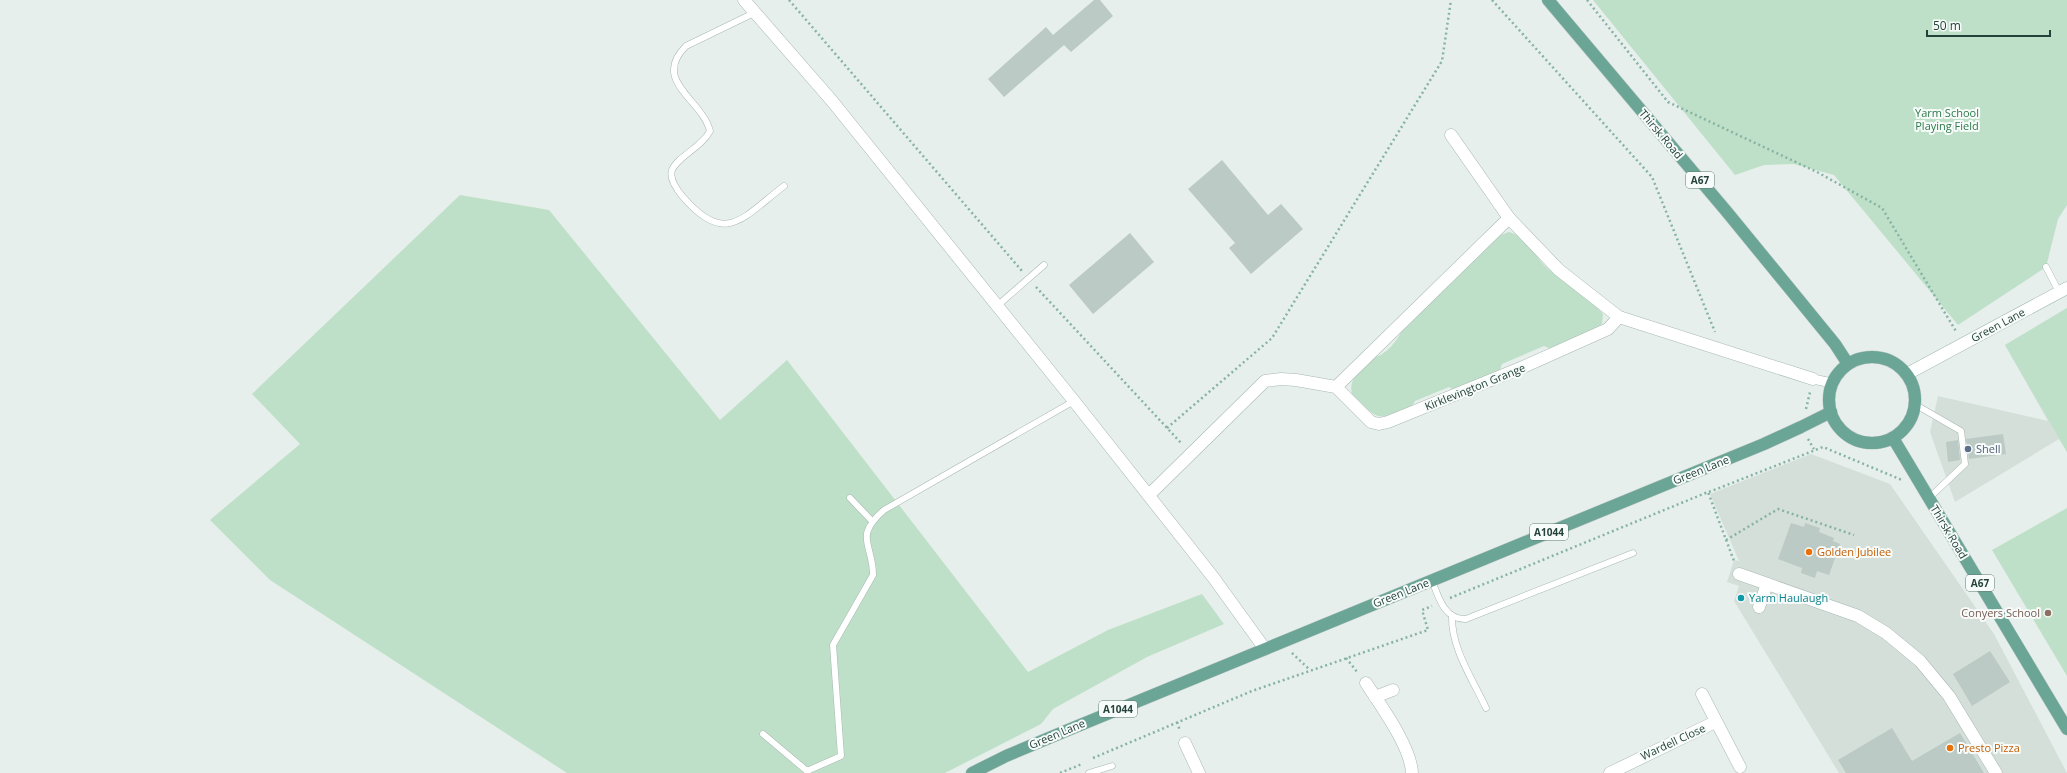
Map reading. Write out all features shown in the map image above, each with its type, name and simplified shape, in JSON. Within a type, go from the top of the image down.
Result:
[{"type":"main road","name":"Thirsk Road","points":[[1548,0],[1727,212],[1834,344],[1848,364]]},
{"type":"main road","points":[[1879,357],[1895,363],[1907,374],[1913,384],[1916,405],[1912,419],[1904,430],[1893,438],[1878,443],[1863,442],[1848,436],[1837,426],[1830,412],[1829,402],[1832,383],[1848,364],[1863,358],[1879,357]]},
{"type":"main road","name":"Green Lane","points":[[972,773],[1006,756],[1764,444],[1830,412]]},
{"type":"main road","name":"Thirsk Road","points":[[1893,438],[2067,728]]},
{"type":"street","points":[[744,0],[832,101],[1074,401],[1213,577],[1265,649]]},
{"type":"street","points":[[1451,135],[1509,218],[1559,270],[1619,317],[1721,350],[1832,383]]},
{"type":"street","points":[[1149,495],[1190,453],[1265,381],[1280,379],[1296,380],[1336,387],[1509,218]]},
{"type":"street","name":"Green Lane","points":[[1907,374],[2063,290]]},
{"type":"street","name":"Kirklevington Grange","points":[[1336,387],[1371,422],[1379,424],[1388,422],[1523,367],[1608,329],[1619,317]]},
{"type":"street","points":[[1739,574],[1858,616],[1886,633],[1920,661],[1949,696],[1996,773]]},
{"type":"street","points":[[1758,606],[1767,584]]},
{"type":"street","points":[[1366,683],[1412,762],[1412,773]]},
{"type":"street","points":[[1375,697],[1393,690]]},
{"type":"street","name":"Wardell Close","points":[[1702,694],[1715,722],[1740,767]]},
{"type":"street","name":"Wardell Close","points":[[1610,773],[1715,722]]},
{"type":"street","points":[[1185,743],[1199,773]]},
{"type":"lane","points":[[756,12],[686,46],[677,55],[673,66],[678,84],[707,120],[710,131],[706,140],[672,168],[671,176],[678,191],[686,201],[702,217],[718,225],[731,224],[784,186]]},
{"type":"lane","points":[[997,306],[1044,265]]},
{"type":"lane","points":[[2046,267],[2063,290]]},
{"type":"lane","points":[[764,734],[807,771],[841,756],[833,645],[873,575],[867,545],[867,533],[872,521],[884,510],[1074,401]]},
{"type":"lane","points":[[1916,405],[1961,431],[1965,464],[1929,498]]},
{"type":"lane","points":[[850,498],[872,521]]},
{"type":"lane","points":[[1432,580],[1441,602],[1448,613],[1460,619],[1472,617],[1632,553]]},
{"type":"lane","points":[[1452,616],[1452,627],[1458,649],[1486,708]]},
{"type":"lane","points":[[1089,773],[1112,766]]},
{"type":"path","points":[[789,0],[1028,279],[1190,453]]},
{"type":"path","points":[[1167,428],[1272,338],[1442,61],[1451,0]]},
{"type":"path","points":[[1492,0],[1652,177],[1721,350]]},
{"type":"path","points":[[1587,0],[1668,102],[1817,172],[1882,208],[1963,344]]},
{"type":"path","points":[[1060,773],[1252,691],[1428,630],[1422,610],[1708,492],[1823,447],[1901,480],[1920,483]]},
{"type":"path","points":[[1708,492],[1739,574]]},
{"type":"path","points":[[1726,540],[1778,509],[1854,535]]},
{"type":"path","points":[[1281,642],[1310,670]]},
{"type":"path","points":[[1346,658],[1366,683]]},
{"type":"shaded area","points":[[2067,308],[2067,452],[2059,439],[1955,502],[1930,432],[1938,396],[2048,421],[2005,345]]},
{"type":"shaded area","points":[[1811,454],[1890,484],[1994,634],[2067,773],[1839,773],[1734,601],[1739,586],[1727,582],[1734,560],[1739,561],[1710,494]]},
{"type":"green space","name":"Yarm School Playing Field","points":[[1593,0],[2067,0],[2067,205],[2058,219],[2046,267],[1958,325],[1834,175],[1794,164],[1764,165],[1735,175]]},
{"type":"green space","points":[[460,195],[549,210],[720,420],[787,360],[1028,672],[1108,630],[1202,594],[1224,624],[1147,657],[1053,709],[1041,724],[945,773],[567,773],[270,580],[210,520],[300,444],[252,394]]},
{"type":"green space","points":[[1509,232],[1520,237],[1544,265],[1590,300],[1603,314],[1602,324],[1592,331],[1551,349],[1544,346],[1502,364],[1500,370],[1454,390],[1449,387],[1415,401],[1412,406],[1391,414],[1379,416],[1368,410],[1352,394],[1352,383],[1360,370],[1372,358],[1377,357],[1391,347],[1399,337],[1403,327],[1498,236]]},
{"type":"green space","points":[[2067,308],[2067,452],[2005,345]]},
{"type":"green space","name":"Conyers School","points":[[2067,508],[2067,676],[1992,550]]},
{"type":"building","points":[[1094,0],[1100,0],[1113,16],[1071,52],[1064,45],[1004,97],[988,79],[1046,27],[1053,35]]},
{"type":"building","points":[[1222,160],[1268,215],[1281,204],[1303,229],[1251,274],[1229,248],[1235,243],[1188,189]]},
{"type":"building","points":[[1130,233],[1154,262],[1093,314],[1069,285]]},
{"type":"building","points":[[2003,434],[2006,454],[1969,459],[1966,439]]},
{"type":"building","points":[[1958,440],[1960,460],[1948,462],[1946,442]]},
{"type":"building","name":"Golden Jubilee","points":[[1791,523],[1804,527],[1805,523],[1820,528],[1819,532],[1834,538],[1833,541],[1840,544],[1829,575],[1817,571],[1815,578],[1801,573],[1802,568],[1778,559]]},
{"type":"building","points":[[1990,651],[2010,682],[1972,706],[1953,674]]},
{"type":"building","points":[[1892,728],[1912,761],[1960,733],[1984,773],[1846,773],[1838,760]]},
{"type":"place","name":"Shell","points":[[1968,449]]},
{"type":"place","name":"Golden Jubilee","points":[[1809,552]]},
{"type":"place","name":"Yarm Haulaugh","points":[[1741,598]]},
{"type":"place","name":"Conyers School","points":[[2048,613]]},
{"type":"place","name":"Presto Pizza","points":[[1950,748]]}]
